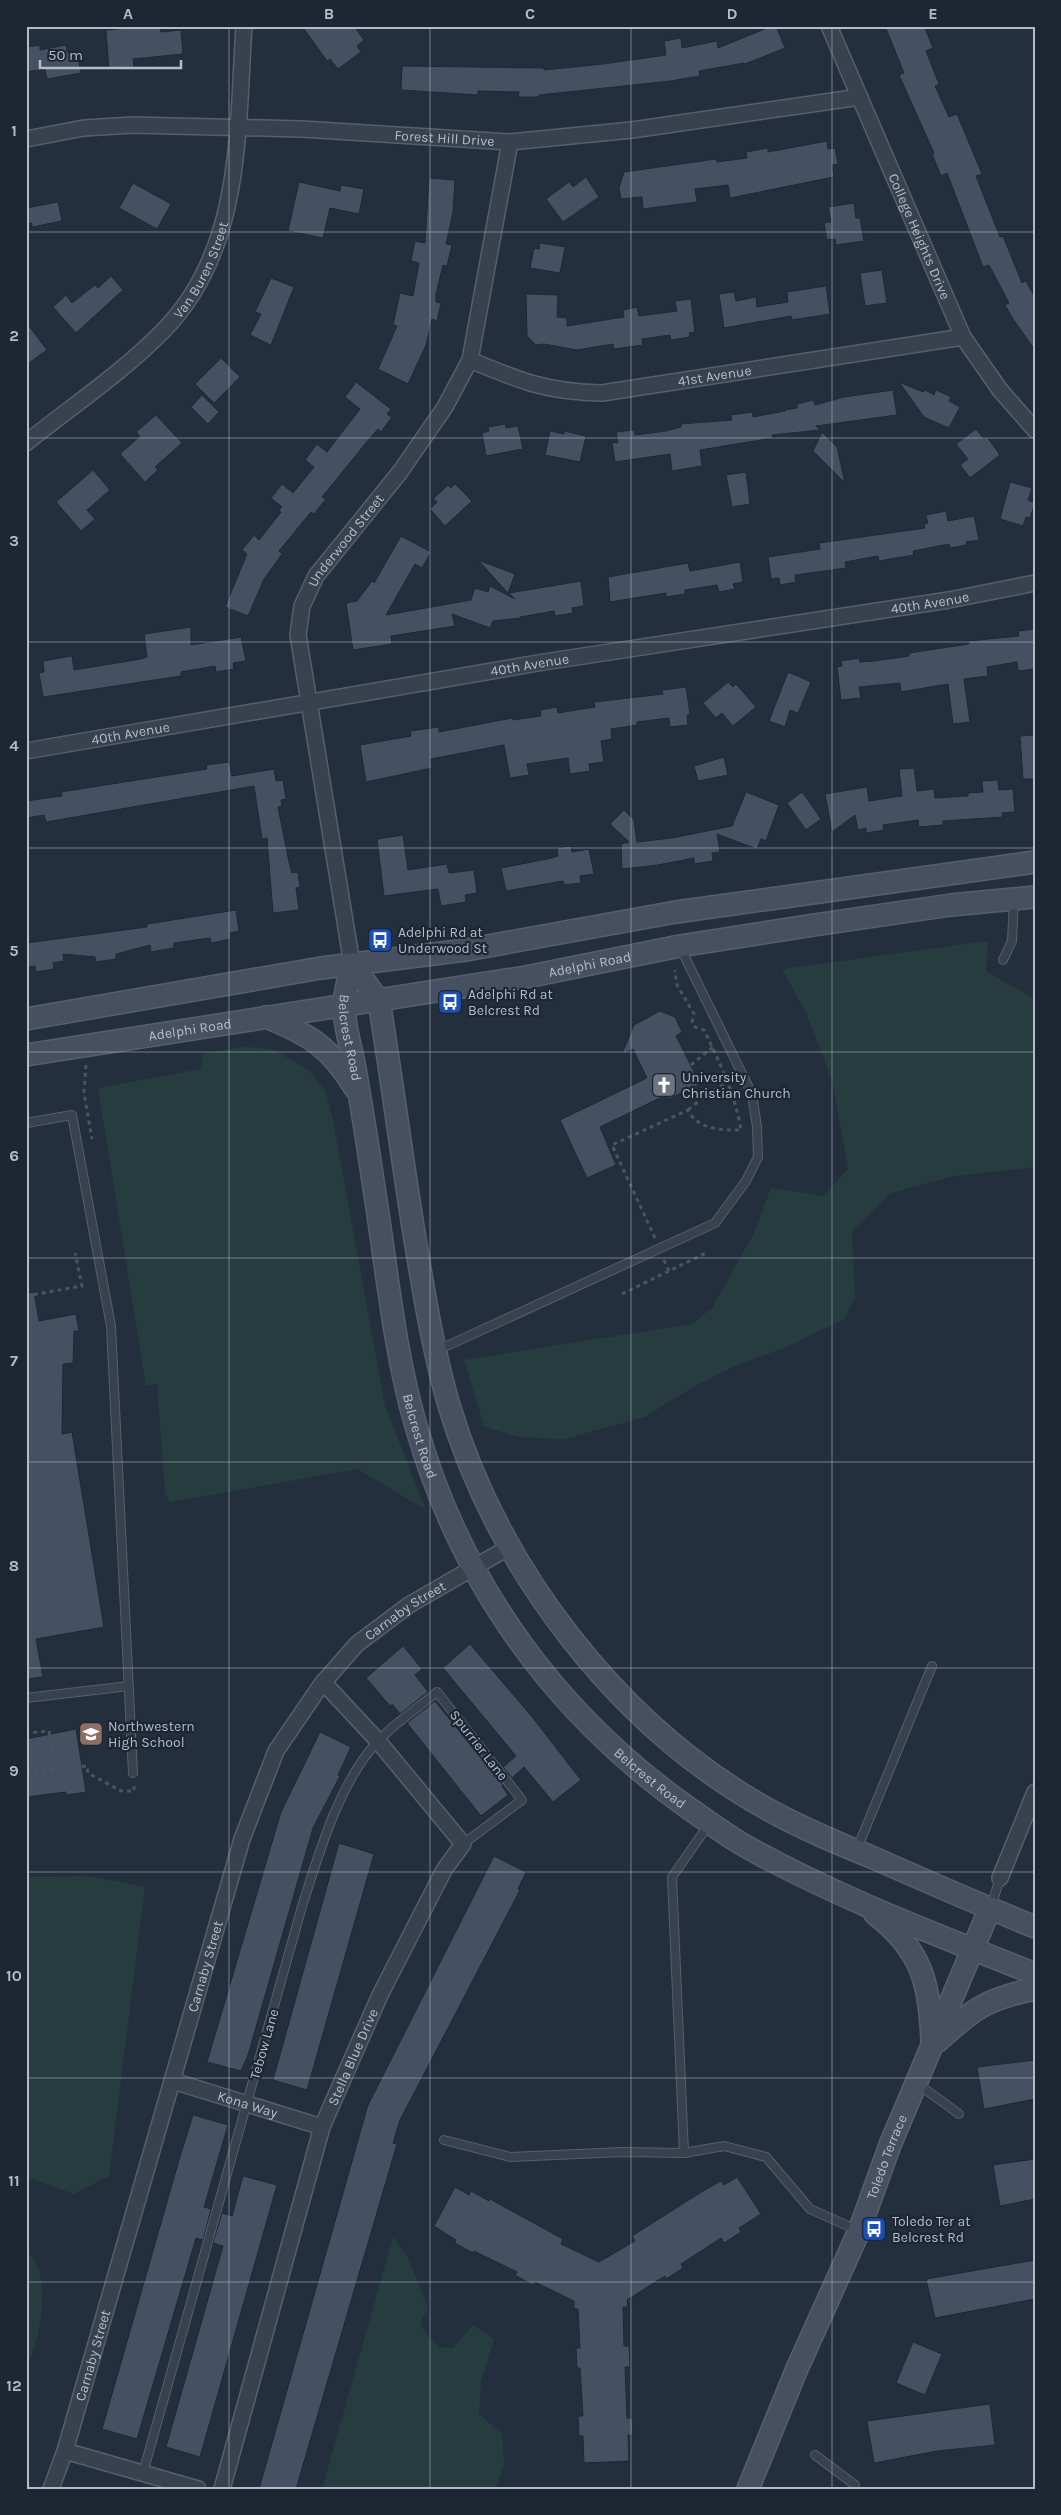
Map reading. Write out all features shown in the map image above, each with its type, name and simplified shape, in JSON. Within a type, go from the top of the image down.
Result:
[{"type":"main road","points":[[26,1019],[352,964],[466,950],[676,912],[1035,862]]},
{"type":"main road","name":"Adelphi Road","points":[[26,1055],[526,977],[680,946],[923,908],[1024,898]]},
{"type":"main road","name":"Belcrest Road","points":[[352,964],[379,1001],[422,1279],[435,1349],[448,1402],[468,1457],[511,1546],[553,1616],[632,1708],[696,1762],[767,1809],[856,1851],[1035,1927]]},
{"type":"main road","name":"Belcrest Road","points":[[352,964],[344,1005],[360,1097],[393,1318],[415,1424],[433,1480],[472,1568],[498,1611],[556,1690],[592,1728],[638,1772],[742,1845],[854,1899],[1035,1974]]},
{"type":"main road","points":[[266,1017],[304,1033],[319,1044],[340,1063],[360,1097]]},
{"type":"main road","points":[[854,1899],[899,1936],[919,1962],[931,2005],[932,2048]]},
{"type":"main road","name":"Toledo Terrace","points":[[748,2489],[796,2371],[858,2231],[990,1908]]},
{"type":"main road","points":[[932,2048],[979,2007],[995,1999],[1035,1989]]},
{"type":"street","name":"Van Buren Street","points":[[26,442],[138,354],[182,310],[202,281],[212,260],[226,214],[232,184],[244,26]]},
{"type":"street","name":"College Heights Drive","points":[[829,26],[963,337],[1000,390],[1035,430]]},
{"type":"street","name":"Forest Hill Drive","points":[[26,139],[84,128],[133,125],[378,132],[510,142],[632,130],[860,97]]},
{"type":"street","name":"Underwood Street","points":[[352,964],[298,635],[300,613],[316,576],[400,472],[445,407],[470,360],[510,142]]},
{"type":"street","name":"41st Avenue","points":[[470,360],[529,384],[559,391],[602,393],[963,337]]},
{"type":"street","name":"40th Avenue","points":[[26,751],[544,662],[949,600],[1035,583]]},
{"type":"street","name":"Carnaby Street","points":[[51,2489],[65,2451],[242,1839],[276,1751],[323,1682],[357,1644],[409,1605],[511,1546]]},
{"type":"street","points":[[323,1682],[378,1741],[463,1844]]},
{"type":"street","points":[[1000,1878],[1035,1792]]},
{"type":"street","name":"Stella Blue Drive","points":[[222,2489],[322,2127],[380,1995],[444,1870],[463,1844]]},
{"type":"street","name":"Kona Way","points":[[172,2081],[322,2127]]},
{"type":"street","points":[[65,2451],[143,2473],[174,2486],[198,2489]]},
{"type":"lane","points":[[1002,960],[1012,941],[1024,898]]},
{"type":"lane","points":[[435,1349],[449,1345],[715,1223],[746,1180],[758,1157],[757,1127],[752,1094],[680,946]]},
{"type":"lane","points":[[26,1123],[72,1115],[86,1182],[111,1326],[133,1773]]},
{"type":"lane","points":[[856,1851],[932,1666]]},
{"type":"lane","points":[[26,1698],[129,1686]]},
{"type":"lane","name":"Spurrier Lane","points":[[378,1741],[437,1692],[522,1800],[463,1844]]},
{"type":"lane","name":"Tebow Lane","points":[[143,2473],[301,1910],[324,1836],[355,1774],[378,1741]]},
{"type":"lane","points":[[684,2153],[672,1877],[710,1823]]},
{"type":"lane","points":[[990,1908],[1000,1878]]},
{"type":"lane","points":[[917,2083],[959,2114]]},
{"type":"lane","points":[[444,2140],[510,2156],[624,2152],[684,2153],[724,2146],[766,2156],[810,2209],[858,2231]]},
{"type":"lane","points":[[815,2455],[855,2485]]},
{"type":"path","points":[[675,970],[677,985],[694,1014],[692,1022],[696,1027],[704,1030],[728,1082],[736,1104],[741,1130],[719,1130],[709,1127],[698,1122],[688,1110]]},
{"type":"path","points":[[690,1065],[712,1047],[727,1040]]},
{"type":"path","points":[[669,1271],[612,1145],[688,1110],[702,1101],[708,1092],[728,1082]]},
{"type":"path","points":[[26,1296],[82,1286],[75,1253]]},
{"type":"path","points":[[622,1294],[706,1253]]},
{"type":"path","points":[[27,1732],[50,1731],[55,1769]]},
{"type":"path","points":[[26,1772],[87,1766],[88,1773],[121,1791],[134,1791],[133,1773]]},
{"type":"green space","points":[[988,941],[986,971],[1035,999],[1035,1167],[955,1176],[891,1193],[852,1231],[855,1297],[844,1319],[789,1346],[730,1368],[690,1389],[645,1417],[564,1439],[517,1437],[484,1426],[464,1360],[692,1324],[712,1308],[754,1233],[771,1188],[823,1196],[848,1169],[833,1083],[806,1013],[782,969]]},
{"type":"green space","points":[[246,1047],[272,1049],[309,1070],[325,1090],[333,1120],[385,1406],[426,1510],[358,1469],[170,1502],[165,1492],[157,1384],[146,1386],[98,1088],[201,1069],[203,1053]]},
{"type":"green space","points":[[88,1876],[145,1887],[109,2176],[74,2194],[26,2177],[26,1877]]},
{"type":"green space","points":[[393,2237],[408,2257],[428,2309],[420,2322],[424,2331],[439,2347],[453,2348],[473,2325],[494,2339],[481,2382],[479,2414],[502,2434],[504,2464],[496,2489],[322,2489]]},
{"type":"green space","points":[[26,2247],[38,2269],[41,2281],[42,2306],[35,2347],[26,2366]]},
{"type":"building","points":[[160,26],[161,32],[181,30],[183,54],[133,59],[134,68],[109,70],[106,30]]},
{"type":"building","points":[[302,26],[354,26],[364,40],[357,46],[361,52],[338,69],[330,59],[327,61]]},
{"type":"building","points":[[776,26],[785,48],[745,64],[699,71],[700,76],[671,81],[539,95],[539,97],[518,97],[519,92],[478,91],[478,95],[401,90],[402,66],[544,68],[544,70],[603,64],[666,55],[664,41],[681,38],[682,48],[717,41],[718,48]]},
{"type":"building","points":[[885,26],[924,26],[933,48],[926,51],[939,84],[935,86],[949,117],[957,114],[982,174],[976,176],[1000,237],[1003,236],[1022,283],[1026,281],[1035,298],[1035,350],[1005,305],[1009,303],[989,265],[983,267],[947,173],[941,176],[932,154],[934,153],[899,75],[904,73]]},
{"type":"building","points":[[40,45],[40,50],[66,45],[67,52],[77,51],[81,73],[47,79],[45,69],[26,72],[26,47]]},
{"type":"building","points":[[827,141],[828,149],[835,148],[838,164],[832,165],[834,177],[730,198],[728,185],[695,189],[697,202],[643,209],[642,197],[621,199],[619,188],[624,172],[716,159],[717,162],[747,158],[746,152],[768,148],[768,152]]},
{"type":"building","points":[[586,177],[599,197],[563,222],[546,199],[569,182],[573,187]]},
{"type":"building","points":[[429,178],[455,180],[453,212],[446,244],[452,245],[447,266],[443,265],[436,294],[436,302],[441,303],[437,321],[432,319],[426,345],[408,384],[378,369],[397,326],[393,325],[400,293],[413,296],[419,263],[411,261],[415,241],[425,243]]},
{"type":"building","points":[[299,182],[340,191],[341,185],[364,189],[359,214],[330,208],[323,238],[288,231]]},
{"type":"building","points":[[133,183],[171,204],[157,229],[119,208]]},
{"type":"building","points":[[58,202],[62,221],[32,227],[32,223],[26,224],[26,208]]},
{"type":"building","points":[[854,203],[856,218],[860,218],[864,241],[836,245],[835,239],[827,240],[824,223],[831,222],[828,207]]},
{"type":"building","points":[[540,243],[565,247],[560,273],[530,268],[534,248],[539,249]]},
{"type":"building","points":[[882,270],[887,303],[865,306],[860,273]]},
{"type":"building","points":[[111,276],[123,290],[76,333],[53,307],[66,295],[72,303],[95,285],[98,288]]},
{"type":"building","points":[[271,278],[294,287],[271,345],[250,335],[261,314],[255,312]]},
{"type":"building","points":[[826,286],[830,314],[792,320],[791,316],[724,328],[719,294],[734,292],[736,301],[756,297],[757,307],[788,302],[787,292]]},
{"type":"building","points":[[526,294],[558,295],[557,317],[567,318],[567,326],[624,317],[623,310],[637,307],[639,316],[677,311],[675,301],[691,299],[695,332],[689,333],[690,337],[671,340],[670,335],[642,339],[643,345],[614,349],[613,344],[577,350],[544,344],[536,345],[527,336]]},
{"type":"building","points":[[26,322],[47,350],[26,365]]},
{"type":"building","points":[[221,358],[240,377],[214,403],[195,384]]},
{"type":"building","points":[[356,382],[391,409],[387,414],[392,417],[381,432],[378,429],[370,438],[322,497],[326,499],[314,514],[311,512],[279,551],[282,554],[264,579],[248,616],[225,607],[247,554],[242,550],[254,535],[259,540],[281,512],[279,510],[282,507],[271,498],[282,484],[293,493],[314,467],[305,460],[317,444],[327,452],[360,409],[345,397]]},
{"type":"building","points":[[899,382],[923,392],[925,390],[934,395],[936,390],[951,397],[949,401],[960,407],[949,428],[924,417]]},
{"type":"building","points":[[893,390],[897,415],[816,426],[820,430],[772,435],[773,438],[700,450],[702,466],[672,471],[670,454],[615,462],[612,442],[618,443],[616,432],[634,430],[635,435],[666,431],[681,427],[681,424],[732,420],[731,415],[752,412],[753,417],[785,411],[797,408],[797,404],[813,400],[815,405],[844,397]]},
{"type":"building","points":[[202,395],[219,412],[208,424],[191,407]]},
{"type":"building","points":[[156,415],[182,443],[155,467],[158,470],[145,482],[120,454],[140,436],[136,432]]},
{"type":"building","points":[[505,424],[506,428],[518,426],[523,449],[486,456],[482,433],[489,431],[488,427]]},
{"type":"building","points":[[976,429],[984,439],[987,437],[1000,455],[970,478],[960,465],[968,459],[956,444]]},
{"type":"building","points":[[550,431],[564,434],[564,431],[586,436],[580,462],[545,455]]},
{"type":"building","points":[[822,432],[837,447],[845,483],[813,451]]},
{"type":"building","points":[[93,470],[110,490],[87,510],[95,519],[81,531],[56,502]]},
{"type":"building","points":[[746,472],[750,504],[732,507],[726,475]]},
{"type":"building","points":[[1010,482],[1032,488],[1028,500],[1035,503],[1030,518],[1026,517],[1023,526],[1000,519]]},
{"type":"building","points":[[455,484],[472,501],[445,526],[430,509],[437,502],[433,499],[448,485],[451,488]]},
{"type":"building","points":[[946,511],[948,521],[974,516],[979,540],[966,542],[967,545],[950,548],[949,544],[913,551],[914,555],[879,561],[878,556],[845,562],[846,568],[795,575],[796,582],[780,585],[779,578],[771,579],[768,557],[820,549],[819,543],[925,528],[924,524],[928,523],[926,515]]},
{"type":"building","points":[[401,536],[431,552],[422,568],[415,564],[386,615],[471,600],[475,588],[488,592],[490,586],[515,599],[509,593],[581,581],[584,606],[572,608],[573,613],[555,616],[554,611],[521,618],[493,621],[490,628],[452,614],[455,626],[391,636],[392,644],[353,650],[346,603],[357,601],[372,581],[374,583]]},
{"type":"building","points":[[478,560],[515,574],[508,593]]},
{"type":"building","points":[[740,562],[743,582],[733,584],[735,589],[719,592],[717,585],[685,590],[685,594],[666,597],[666,593],[610,602],[608,577],[688,563],[690,571]]},
{"type":"building","points":[[191,627],[191,645],[241,637],[246,661],[233,663],[234,669],[216,672],[215,666],[181,672],[181,676],[43,697],[39,673],[44,672],[43,661],[72,656],[74,670],[141,659],[147,657],[144,634]]},
{"type":"building","points":[[1035,629],[1035,669],[1018,671],[1017,662],[987,667],[988,676],[964,679],[970,722],[953,724],[948,684],[901,692],[900,683],[859,687],[861,698],[841,700],[837,667],[842,666],[841,661],[859,658],[860,662],[874,661],[909,656],[909,653],[969,644],[968,641],[1019,636],[1018,631]]},
{"type":"building","points":[[788,672],[811,682],[798,713],[790,710],[785,727],[769,721]]},
{"type":"building","points":[[728,682],[733,687],[736,684],[756,707],[733,726],[722,713],[716,718],[703,703]]},
{"type":"building","points":[[686,687],[690,714],[687,715],[688,725],[670,727],[669,718],[637,722],[637,725],[611,729],[612,739],[601,741],[604,762],[589,764],[590,771],[570,774],[568,758],[527,764],[529,775],[510,778],[504,745],[431,759],[432,768],[366,782],[360,745],[411,736],[410,731],[439,727],[439,732],[512,718],[513,720],[541,716],[540,710],[557,707],[558,713],[595,707],[594,702],[663,694],[662,690]]},
{"type":"building","points":[[1035,735],[1035,779],[1023,779],[1020,736]]},
{"type":"building","points":[[724,757],[728,775],[698,781],[694,766]]},
{"type":"building","points":[[229,762],[232,776],[274,769],[276,781],[283,780],[286,799],[281,800],[282,806],[278,807],[290,867],[292,873],[298,872],[300,887],[296,888],[299,910],[273,913],[267,838],[262,839],[254,786],[46,822],[44,815],[26,818],[26,801],[62,796],[61,792],[207,769],[206,765]]},
{"type":"building","points":[[914,768],[917,791],[934,789],[935,798],[968,796],[968,793],[983,792],[982,781],[998,780],[999,790],[1013,789],[1015,812],[1002,813],[1003,817],[943,821],[943,825],[919,827],[918,820],[883,825],[884,830],[866,833],[866,828],[858,830],[855,815],[832,832],[825,794],[867,787],[869,801],[902,796],[899,769]]},
{"type":"building","points":[[746,792],[779,805],[766,841],[761,839],[757,849],[717,834],[720,852],[712,853],[713,861],[694,864],[694,858],[622,869],[621,844],[629,842],[610,824],[624,810],[634,820],[637,842],[672,838],[732,826]]},
{"type":"building","points":[[802,792],[821,819],[806,830],[787,803]]},
{"type":"building","points":[[403,835],[408,870],[447,864],[449,873],[474,870],[477,893],[465,895],[466,902],[441,906],[438,889],[384,896],[377,839]]},
{"type":"building","points":[[571,846],[572,852],[589,849],[594,874],[580,876],[581,883],[564,885],[563,881],[506,891],[501,868],[552,858],[558,856],[557,848]]},
{"type":"building","points":[[236,910],[239,931],[230,933],[231,939],[211,943],[210,938],[174,943],[174,948],[151,952],[150,945],[116,954],[116,959],[96,962],[95,957],[63,954],[64,961],[53,963],[54,969],[36,972],[35,966],[28,967],[26,943],[147,927],[147,924]]},
{"type":"building","name":"University Christian Church","points":[[660,1011],[675,1017],[682,1032],[676,1036],[700,1084],[669,1099],[666,1095],[600,1127],[616,1165],[587,1178],[560,1120],[647,1078],[633,1049],[622,1054],[634,1025]]},
{"type":"building","points":[[34,1292],[39,1321],[76,1314],[79,1331],[74,1331],[73,1363],[63,1364],[62,1434],[72,1432],[104,1627],[36,1639],[43,1677],[26,1679],[26,1293]]},
{"type":"building","points":[[470,1644],[533,1718],[581,1780],[553,1802],[524,1767],[512,1778],[503,1767],[516,1756],[443,1668]]},
{"type":"building","points":[[403,1646],[422,1669],[415,1675],[428,1692],[400,1714],[392,1704],[390,1706],[366,1678]]},
{"type":"building","points":[[435,1701],[503,1785],[508,1795],[481,1816],[407,1723]]},
{"type":"building","points":[[76,1729],[86,1792],[66,1795],[66,1792],[26,1797],[26,1739]]},
{"type":"building","points":[[320,1732],[351,1747],[338,1775],[340,1776],[313,1828],[248,2055],[241,2071],[207,2062],[281,1812]]},
{"type":"building","points":[[339,1843],[374,1854],[307,2090],[273,2080]]},
{"type":"building","points":[[494,1856],[526,1872],[518,1889],[520,1890],[400,2120],[393,2143],[397,2144],[296,2489],[259,2489],[368,2105]]},
{"type":"building","points":[[1035,2060],[1035,2099],[984,2109],[977,2067]]},
{"type":"building","points":[[193,2115],[228,2125],[204,2207],[211,2209],[203,2240],[196,2238],[137,2439],[102,2429]]},
{"type":"building","points":[[1035,2159],[1035,2199],[1000,2206],[993,2165]]},
{"type":"building","points":[[243,2176],[277,2185],[200,2457],[166,2447],[223,2246],[213,2243],[222,2213],[232,2216]]},
{"type":"building","points":[[737,2177],[761,2214],[739,2228],[741,2232],[724,2243],[721,2238],[681,2264],[683,2268],[666,2279],[665,2276],[627,2300],[628,2307],[623,2307],[624,2346],[629,2346],[630,2367],[625,2367],[627,2418],[632,2418],[633,2435],[628,2435],[629,2461],[584,2463],[583,2436],[579,2436],[578,2416],[583,2416],[580,2368],[577,2368],[576,2348],[580,2348],[578,2309],[574,2309],[574,2301],[535,2282],[533,2285],[515,2275],[517,2272],[474,2251],[473,2253],[455,2243],[456,2240],[434,2226],[455,2187],[469,2195],[471,2191],[489,2201],[490,2199],[563,2239],[561,2244],[599,2262],[635,2241],[632,2236],[703,2191],[721,2181],[724,2185]]},
{"type":"building","points":[[1035,2260],[1035,2299],[935,2318],[926,2279]]},
{"type":"building","points":[[913,2342],[942,2354],[925,2395],[896,2383]]},
{"type":"building","points":[[990,2404],[995,2445],[937,2451],[874,2463],[867,2421]]},
{"type":"place","name":"Adelphi Rd at Underwood St","points":[[380,940]]},
{"type":"place","name":"Adelphi Rd at Belcrest Rd","points":[[450,1002]]},
{"type":"place","name":"University Christian Church","points":[[664,1085]]},
{"type":"place","name":"Northwestern High School","points":[[91,1734]]},
{"type":"place","name":"Toledo Ter at Belcrest Rd","points":[[874,2229]]}]
